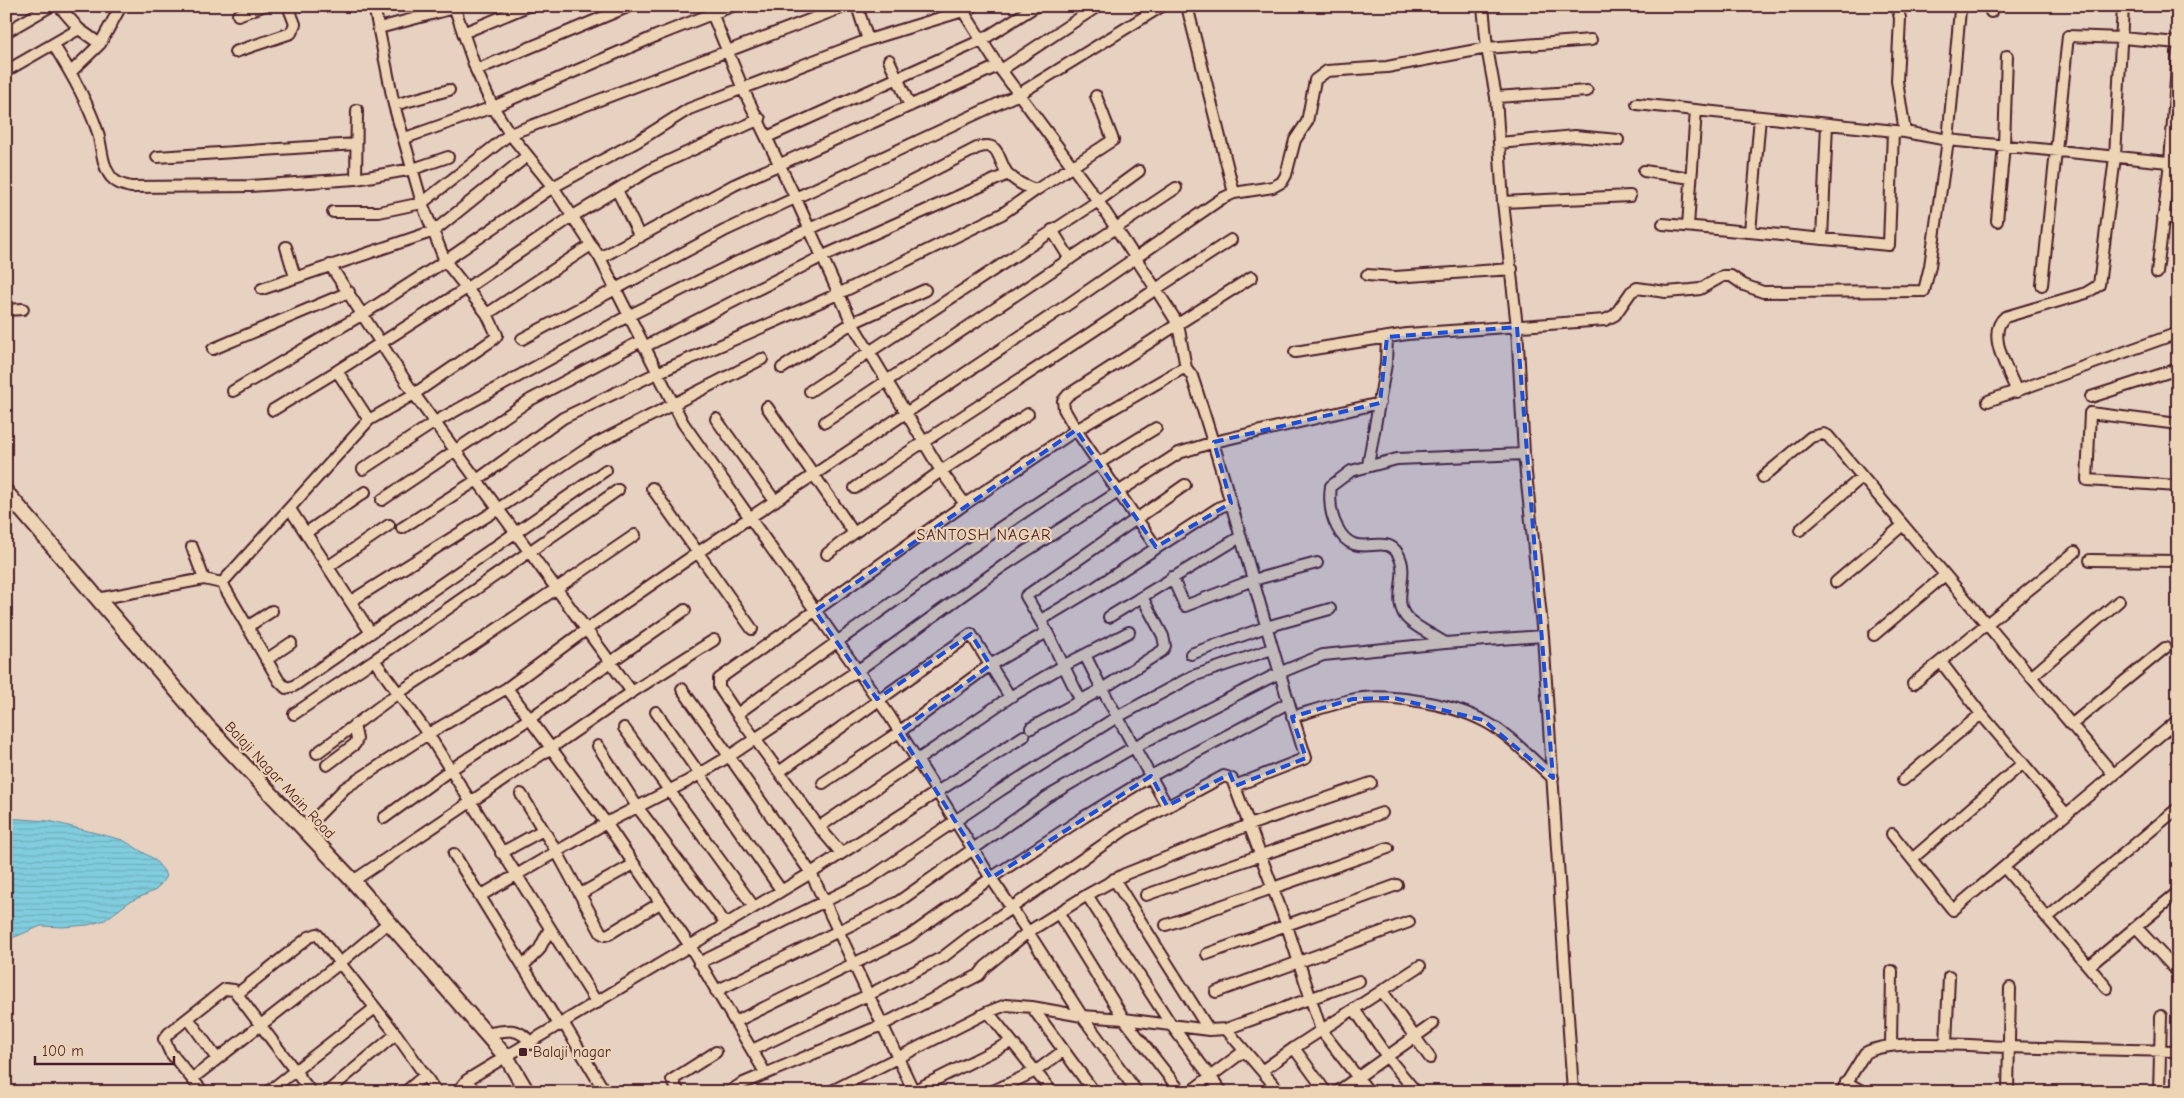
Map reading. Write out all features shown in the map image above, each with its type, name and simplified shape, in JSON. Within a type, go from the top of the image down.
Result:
[{"type":"street","points":[[6,32],[51,6]]},
{"type":"street","points":[[59,6],[79,29],[100,44]]},
{"type":"street","points":[[71,72],[100,44],[121,6]]},
{"type":"street","points":[[238,15],[263,6]]},
{"type":"street","points":[[235,52],[291,33],[295,24],[288,6]]},
{"type":"street","points":[[222,583],[369,420],[414,394],[494,339],[497,335],[487,314],[445,261],[422,203],[405,138],[394,105],[374,6]]},
{"type":"street","points":[[463,33],[528,6]]},
{"type":"street","points":[[476,70],[630,6]]},
{"type":"street","points":[[405,138],[493,107],[711,10],[732,6]]},
{"type":"street","points":[[333,212],[379,212],[422,203],[510,134],[846,6]]},
{"type":"street","points":[[857,6],[868,40]]},
{"type":"street","points":[[233,392],[364,314],[553,187],[638,141],[689,109],[868,40],[963,11],[973,6]]},
{"type":"street","points":[[767,137],[982,40],[1036,6]]},
{"type":"street","points":[[600,258],[734,185],[1000,68],[1098,6]]},
{"type":"street","points":[[522,339],[724,231],[1020,94],[1162,6]]},
{"type":"street","points":[[1187,6],[1234,192]]},
{"type":"street","points":[[1483,6],[1487,48],[1496,97],[1503,202],[1517,327],[1524,454],[1543,636],[1572,1092]]},
{"type":"street","points":[[1897,6],[1900,18],[1898,81],[1905,132]]},
{"type":"street","points":[[2017,392],[1996,338],[1999,323],[2006,317],[2086,293],[2100,285],[2115,157],[2123,6]]},
{"type":"street","points":[[378,28],[454,7],[476,70],[493,107],[510,134],[553,187],[600,258],[683,423],[877,699],[1010,908],[1028,932],[1082,1016],[1137,1092]]},
{"type":"street","points":[[711,10],[744,89],[760,120],[852,323],[941,471],[965,504]]},
{"type":"street","points":[[1296,352],[1407,334],[1605,320],[1615,315],[1631,292],[1637,288],[1666,292],[1700,289],[1723,276],[1731,276],[1744,285],[1763,292],[1924,291],[1930,266],[1948,140],[1960,10]]},
{"type":"street","points":[[963,11],[1000,68],[1098,201],[1178,324],[1186,368],[1192,376],[1214,442],[1272,649],[1306,758],[1234,786]]},
{"type":"street","points":[[6,71],[79,29]]},
{"type":"street","points":[[2042,284],[2068,36],[2178,43]]},
{"type":"street","points":[[305,830],[345,788],[428,734],[506,688],[697,553],[1221,199],[1234,192],[1273,187],[1282,182],[1286,175],[1295,140],[1307,122],[1315,80],[1320,74],[1333,70],[1387,67],[1487,48],[1591,40]]},
{"type":"street","points":[[53,44],[71,72],[97,128],[106,166],[112,177],[120,185],[131,187],[250,186],[356,179],[413,169],[448,157]]},
{"type":"street","points":[[2157,273],[2163,217],[2174,162],[2178,52]]},
{"type":"street","points":[[1997,221],[2004,145],[2007,56]]},
{"type":"street","points":[[889,60],[910,106]]},
{"type":"street","points":[[394,105],[449,90]]},
{"type":"street","points":[[1496,97],[1587,91]]},
{"type":"street","points":[[402,528],[478,480],[563,418],[657,372],[838,294],[1002,214],[1113,140],[1096,96]]},
{"type":"street","points":[[1637,104],[1905,132],[1948,140],[2174,162]]},
{"type":"street","points":[[356,179],[357,110]]},
{"type":"street","points":[[1688,226],[1696,110]]},
{"type":"street","points":[[1750,232],[1760,117]]},
{"type":"street","points":[[273,410],[467,288],[573,216],[653,168],[760,120]]},
{"type":"street","points":[[1822,239],[1827,124]]},
{"type":"street","points":[[1663,224],[1889,245],[1893,131]]},
{"type":"street","points":[[1499,143],[1575,136],[1618,140]]},
{"type":"street","points":[[157,157],[356,144]]},
{"type":"street","points":[[363,468],[435,422],[628,316],[808,228],[903,186],[985,145],[992,147],[998,152],[1008,174],[1022,185],[1036,190]]},
{"type":"street","points":[[262,289],[434,231],[527,156]]},
{"type":"street","points":[[810,391],[1098,201],[1139,171]]},
{"type":"street","points":[[1644,171],[1691,178]]},
{"type":"street","points":[[382,500],[530,400],[821,257],[1008,174]]},
{"type":"street","points":[[825,422],[1176,188]]},
{"type":"street","points":[[617,190],[640,237]]},
{"type":"street","points":[[1503,202],[1630,196]]},
{"type":"street","points":[[2163,217],[2178,219]]},
{"type":"street","points":[[1052,230],[1070,259]]},
{"type":"street","points":[[855,488],[1231,240]]},
{"type":"street","points":[[487,314],[591,245]]},
{"type":"street","points":[[286,247],[295,277]]},
{"type":"street","points":[[330,265],[364,314],[414,394],[632,692]]},
{"type":"street","points":[[1367,275],[1395,277],[1512,269]]},
{"type":"street","points":[[1156,547],[1076,430],[1064,409],[1063,401],[1068,395],[1252,277]]},
{"type":"street","points":[[782,368],[852,323],[925,290]]},
{"type":"street","points":[[213,349],[349,292]]},
{"type":"street","points":[[6,310],[23,310]]},
{"type":"street","points":[[1988,401],[2178,333]]},
{"type":"street","points":[[1368,465],[1386,364],[1387,337]]},
{"type":"street","points":[[351,602],[498,509],[591,446],[762,360]]},
{"type":"street","points":[[841,853],[737,714],[719,687],[720,679],[965,504],[1076,430],[1186,368]]},
{"type":"street","points":[[2091,398],[2178,369]]},
{"type":"street","points":[[337,371],[369,420]]},
{"type":"street","points":[[480,896],[606,823],[669,792],[728,758],[857,671],[1003,566],[1118,494],[1179,453],[1214,442],[1380,403]]},
{"type":"street","points":[[767,407],[815,473],[854,533]]},
{"type":"street","points":[[2178,424],[2090,413],[2087,480],[2178,486]]},
{"type":"street","points":[[827,554],[941,471],[1028,414]]},
{"type":"street","points":[[716,420],[775,501]]},
{"type":"street","points":[[737,714],[982,540],[1099,462],[1156,428]]},
{"type":"street","points":[[1763,477],[1811,437],[1823,434],[1828,436],[2114,776]]},
{"type":"street","points":[[1445,643],[1408,619],[1401,608],[1399,598],[1403,574],[1402,562],[1398,553],[1388,545],[1354,545],[1347,543],[1341,536],[1332,518],[1331,486],[1351,471],[1368,465],[1397,459],[1524,454]]},
{"type":"street","points":[[222,583],[279,681],[286,688],[294,686],[606,470]]},
{"type":"street","points":[[1800,530],[1862,477]]},
{"type":"street","points":[[1081,701],[1041,620],[1026,596],[1185,485]]},
{"type":"street","points":[[652,488],[752,629]]},
{"type":"street","points":[[294,714],[618,490]]},
{"type":"street","name":"Balaji Nagar Main Road","points":[[6,492],[208,727],[353,881],[507,1058],[526,1092]]},
{"type":"street","points":[[307,532],[365,492]]},
{"type":"street","points":[[1041,620],[1096,588],[1156,547],[1220,507],[1231,503]]},
{"type":"street","points":[[290,509],[307,532],[371,633]]},
{"type":"street","points":[[329,566],[389,525]]},
{"type":"street","points":[[1836,582],[1903,525]]},
{"type":"street","points":[[317,753],[398,693],[476,644],[635,535]]},
{"type":"street","points":[[1109,617],[1240,537]]},
{"type":"street","points":[[192,547],[204,580]]},
{"type":"street","points":[[1913,684],[2075,552]]},
{"type":"street","points":[[2090,560],[2178,561]]},
{"type":"street","points":[[1172,577],[1185,606],[1253,580],[1317,563]]},
{"type":"street","points":[[1874,635],[1945,575]]},
{"type":"street","points":[[97,599],[204,580],[222,583]]},
{"type":"street","points":[[457,1092],[468,1080],[562,1025],[810,873],[938,793],[1028,732],[1162,651],[1165,646],[1163,636],[1142,596]]},
{"type":"street","points":[[2031,677],[2119,601]]},
{"type":"street","points":[[1191,654],[1266,627],[1330,609]]},
{"type":"street","points":[[384,818],[450,770],[529,719],[685,610]]},
{"type":"street","points":[[247,627],[272,611]]},
{"type":"street","points":[[823,783],[899,732],[990,665],[1047,632]]},
{"type":"street","points":[[820,827],[1010,697],[1129,632]]},
{"type":"street","points":[[779,772],[877,699],[971,634],[1010,697]]},
{"type":"street","points":[[716,991],[898,902],[972,848],[1047,797],[1134,747],[1279,673],[1323,656],[1445,643],[1543,636]]},
{"type":"street","points":[[353,881],[632,692],[714,640]]},
{"type":"street","points":[[266,660],[291,643]]},
{"type":"street","points":[[2071,725],[2165,648]]},
{"type":"street","points":[[700,963],[866,881],[1001,790],[1117,717],[1193,676],[1272,649]]},
{"type":"street","points":[[1085,655],[1167,806]]},
{"type":"street","points":[[374,660],[428,734],[597,1003]]},
{"type":"street","points":[[1941,662],[1981,714],[2066,814]]},
{"type":"street","points":[[506,688],[606,823],[690,946],[766,1074]]},
{"type":"street","points":[[682,689],[728,758],[810,873],[913,1091],[1011,1042]]},
{"type":"street","points":[[1292,717],[1353,699],[1394,698],[1424,703],[1483,720],[1507,737],[1553,778]]},
{"type":"street","points":[[735,1022],[908,937],[991,878],[1151,776],[1288,703]]},
{"type":"street","points":[[656,712],[781,890]]},
{"type":"street","points":[[1903,780],[1981,714]]},
{"type":"street","points":[[1892,834],[1953,910],[2178,720]]},
{"type":"street","points":[[327,765],[355,744],[354,726]]},
{"type":"street","points":[[624,728],[754,907]]},
{"type":"street","points":[[598,746],[638,808],[726,924]]},
{"type":"street","points":[[1912,858],[2022,763]]},
{"type":"street","points":[[752,1050],[943,957],[1010,908],[1126,829],[1220,776],[1228,776],[1234,786],[1287,926],[1321,1030],[1369,1092]]},
{"type":"street","points":[[728,1092],[744,1088],[766,1074],[882,1024],[979,975],[985,967],[1028,932],[1114,879],[1249,825],[1371,783]]},
{"type":"street","points":[[520,794],[557,852],[601,933],[605,935],[660,903]]},
{"type":"street","points":[[2047,918],[2178,808]]},
{"type":"street","points":[[1146,894],[1382,813]]},
{"type":"street","points":[[501,853],[543,830]]},
{"type":"street","points":[[1166,925],[1388,848]]},
{"type":"street","points":[[454,854],[523,966],[605,1092]]},
{"type":"street","points":[[580,894],[634,864]]},
{"type":"street","points":[[2004,867],[2107,988]]},
{"type":"street","points":[[1114,879],[1210,1030]]},
{"type":"street","points":[[1207,954],[1397,886]]},
{"type":"street","points":[[2089,966],[2178,892]]},
{"type":"street","points":[[1087,895],[1172,1026],[1222,1092]]},
{"type":"street","points":[[1059,914],[1124,1019],[1180,1092]]},
{"type":"street","points":[[193,1078],[340,964],[389,922]]},
{"type":"street","points":[[1216,992],[1409,922]]},
{"type":"street","points":[[2136,927],[2178,972]]},
{"type":"street","points":[[523,966],[539,950],[550,928]]},
{"type":"street","points":[[237,994],[313,934],[320,937],[396,1034],[436,1092]]},
{"type":"street","points":[[1263,1070],[1420,966]]},
{"type":"street","points":[[1891,1046],[1892,971]]},
{"type":"street","points":[[1946,1044],[1949,977]]},
{"type":"street","points":[[830,1092],[988,1012],[1006,1005],[1032,1007],[1082,1016],[1124,1019],[1210,1030],[1226,1028],[1359,981]]},
{"type":"street","points":[[203,1092],[170,1052],[164,1039],[225,989],[230,988],[262,1025],[311,1092]]},
{"type":"street","points":[[2008,1092],[2010,988]]},
{"type":"street","points":[[1382,991],[1430,1058]]},
{"type":"street","points":[[1032,1007],[1094,1092]]},
{"type":"street","points":[[268,1092],[375,1008]]},
{"type":"street","points":[[1354,1009],[1388,1058],[1416,1092]]},
{"type":"street","points":[[988,1012],[1052,1092]]},
{"type":"street","points":[[2159,1092],[2161,1016]]},
{"type":"street","points":[[188,1018],[217,1058]]},
{"type":"street","points":[[1337,1092],[1388,1058],[1433,1024]]},
{"type":"street","points":[[1226,1028],[1280,1092]]},
{"type":"street","points":[[486,1034],[514,1030],[526,1036],[530,1044]]},
{"type":"street","points":[[327,1092],[396,1034]]},
{"type":"street","points":[[1864,1092],[1843,1087],[1865,1053],[1891,1046],[1946,1044],[2178,1051]]},
{"type":"street","points":[[1294,1048],[1326,1092]]},
{"type":"street","points":[[1190,1092],[1244,1050]]},
{"type":"street","points":[[991,1092],[1036,1071],[1063,1051]]},
{"type":"street","points":[[679,1092],[672,1080],[716,1052]]},
{"type":"street","points":[[405,1092],[425,1075]]},
{"type":"street","points":[[468,1080],[475,1092]]},
{"type":"highlighted area","points":[[1517,327],[1553,778],[1483,720],[1394,698],[1353,699],[1292,717],[1306,758],[1235,786],[1230,774],[1167,806],[1151,776],[991,878],[899,732],[990,665],[971,634],[877,699],[815,611],[1076,430],[1156,547],[1231,503],[1214,442],[1380,403],[1387,337]]},
{"type":"water","points":[[6,818],[49,821],[123,840],[154,859],[164,871],[166,877],[156,890],[129,902],[105,920],[88,925],[41,926],[10,939],[6,943]]},
{"type":"place","name":"Balaji nagar","points":[[523,1052]]},
{"type":"district","name":"SANTOSH NAGAR","points":[[984,535]]}]
